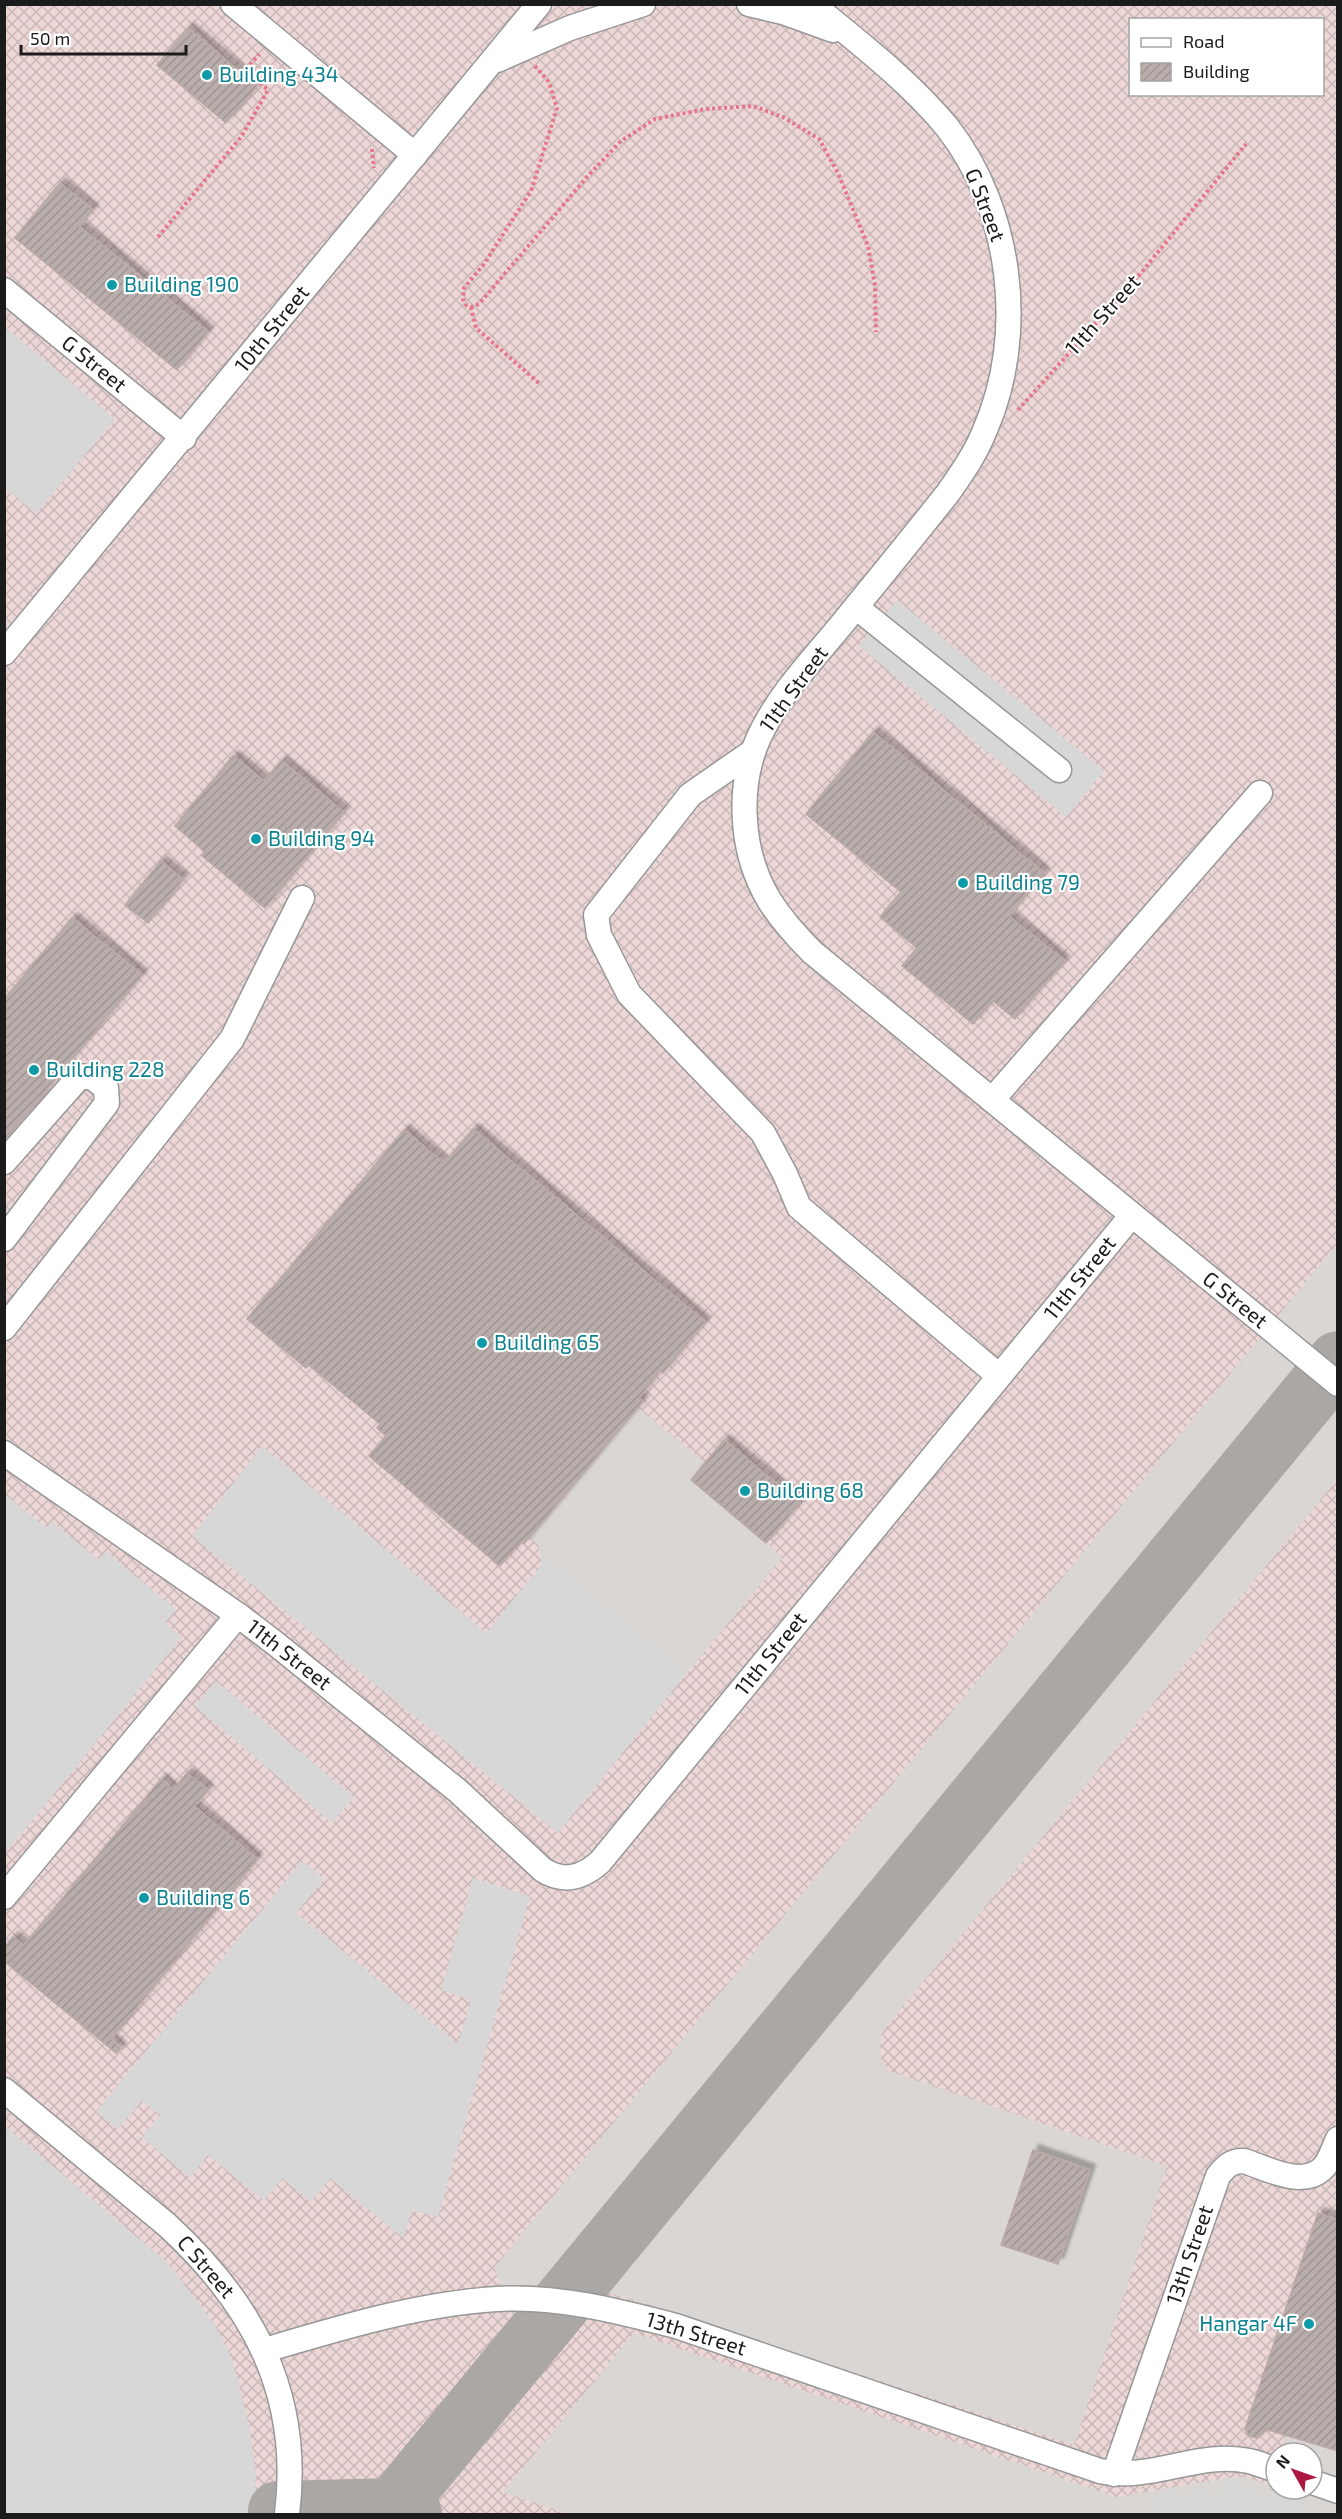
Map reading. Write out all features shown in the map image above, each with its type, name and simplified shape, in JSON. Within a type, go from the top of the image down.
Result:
[{"type":"street","points":[[233,4],[415,155]]},
{"type":"street","name":"10th Street","points":[[4,653],[184,438],[539,4]]},
{"type":"street","points":[[491,62],[570,28],[643,4]]},
{"type":"street","points":[[749,4],[783,12],[852,37]]},
{"type":"street","name":"G Street","points":[[812,4],[914,92],[948,129],[968,159],[996,222],[1008,281],[1008,336],[997,396],[986,429],[969,464]]},
{"type":"street","name":"G Street","points":[[4,290],[184,438]]},
{"type":"street","name":"11th Street","points":[[4,1453],[238,1615],[458,1791],[543,1870],[560,1877],[580,1876],[600,1862],[1132,1215],[813,952],[782,919],[757,875],[749,848],[745,815],[746,783],[753,752],[773,711],[969,464]]},
{"type":"street","points":[[856,607],[1059,770]]},
{"type":"street","points":[[753,752],[690,795],[596,915],[599,935],[629,994],[763,1133],[786,1174],[799,1207],[999,1376]]},
{"type":"street","points":[[992,1100],[1260,793]]},
{"type":"street","points":[[4,1328],[232,1039],[302,898]]},
{"type":"street","points":[[4,1162],[80,1076],[93,1078],[106,1088],[107,1103],[4,1239]]},
{"type":"street","name":"G Street","points":[[1132,1215],[1338,1384]]},
{"type":"street","points":[[4,1897],[238,1615]]},
{"type":"street","name":"C Street","points":[[4,2090],[192,2248],[238,2303],[265,2350],[283,2413],[289,2452],[287,2514]]},
{"type":"street","name":"13th Street","points":[[1114,2474],[1218,2176],[1226,2166],[1236,2160],[1295,2177],[1330,2176],[1338,2139]]},
{"type":"street","name":"13th Street","points":[[265,2350],[423,2308],[497,2299],[562,2302],[676,2326],[1089,2468],[1114,2474],[1132,2474],[1212,2460],[1232,2459],[1264,2466]]},
{"type":"path","points":[[158,237],[241,137],[268,90],[245,71],[264,48]]},
{"type":"path","points":[[521,49],[549,82],[557,108],[531,191],[483,264],[464,288],[463,299],[466,305],[471,307],[479,304],[587,177],[621,141],[655,119],[706,109],[753,106],[783,117],[819,139],[838,173],[868,246],[875,285],[876,332]]},
{"type":"path","name":"11th Street","points":[[1016,412],[1141,273],[1246,144]]},
{"type":"path","points":[[471,307],[476,327],[540,384]]},
{"type":"shaded area","points":[[5,5],[1337,5],[1337,2514],[5,2514]]},
{"type":"shaded area","points":[[5,327],[115,419],[36,514],[5,488]]},
{"type":"shaded area","points":[[897,600],[1104,771],[1066,817],[859,646]]},
{"type":"shaded area","points":[[1337,1244],[1337,1480],[882,2032],[880,2049],[882,2062],[889,2071],[1167,2166],[1074,2445],[654,2306],[602,2291],[501,2285],[494,2268]],"holes":[[[1033,2151],[1090,2170],[1058,2264],[1001,2245]]]},
{"type":"shaded area","points":[[637,1407],[706,1463],[692,1480],[783,1557],[687,1673],[541,1554],[538,1545],[529,1537]]},
{"type":"shaded area","points":[[262,1446],[485,1632],[539,1568],[541,1554],[687,1673],[558,1833],[192,1536]]},
{"type":"shaded area","points":[[5,1494],[46,1528],[51,1521],[99,1560],[106,1552],[176,1609],[165,1623],[182,1637],[5,1854]]},
{"type":"shaded area","points":[[216,1681],[354,1797],[332,1823],[195,1706]]},
{"type":"shaded area","points":[[302,1861],[324,1879],[296,1913],[458,2044],[471,2000],[441,1990],[473,1878],[530,1896],[438,2217],[412,2210],[403,2238],[330,2178],[311,2202],[282,2178],[264,2201],[208,2155],[190,2178],[142,2137],[160,2115],[142,2101],[118,2129],[96,2112]]},
{"type":"shaded area","points":[[5,2126],[168,2263],[215,2325],[229,2352],[250,2429],[256,2477],[253,2514],[5,2514]]},
{"type":"shaded area","points":[[634,2333],[1117,2497],[1226,2478],[1245,2477],[1264,2483],[1264,2501],[1324,2501],[1324,2447],[1337,2451],[1337,2514],[569,2514],[503,2492]]},
{"type":"shaded area","points":[[1286,2435],[1305,2441],[1284,2441]]},
{"type":"shaded area","points":[[1225,2481],[1264,2494],[1264,2501],[1286,2501],[1326,2514],[1149,2514],[1158,2489],[1186,2498],[1189,2489],[1219,2497]]},
{"type":"building","name":"Building 434","points":[[188,28],[257,86],[226,123],[157,65]]},
{"type":"building","name":"Building 190","points":[[60,183],[93,210],[79,226],[208,332],[177,370],[15,238]]},
{"type":"building","name":"Building 79","points":[[873,732],[1044,873],[1009,916],[1064,961],[1015,1019],[993,1001],[973,1024],[902,966],[917,948],[880,917],[901,892],[806,814]]},
{"type":"building","name":"Building 94","points":[[233,756],[264,781],[281,761],[344,812],[265,908],[202,856],[205,852],[175,826]]},
{"type":"building","points":[[161,861],[183,879],[148,923],[125,905]]},
{"type":"building","name":"Building 228","points":[[72,918],[142,975],[4,1141],[4,999]]},
{"type":"building","name":"Building 65","points":[[473,1129],[705,1322],[663,1373],[660,1371],[639,1398],[643,1401],[524,1544],[521,1541],[500,1566],[369,1456],[386,1436],[377,1428],[380,1424],[309,1365],[306,1368],[247,1319],[404,1130],[444,1163]]},
{"type":"building","name":"Building 68","points":[[724,1440],[800,1503],[766,1543],[691,1480]]},
{"type":"building","name":"Building 6","points":[[187,1773],[208,1790],[194,1806],[257,1859],[111,2039],[121,2048],[116,2053],[4,1961],[4,1948],[13,1937],[24,1945],[161,1779],[173,1790]]},
{"type":"building","points":[[1033,2150],[1090,2170],[1058,2264],[1001,2245]]},
{"type":"building","name":"Hangar 4F","points":[[1318,2213],[1338,2220],[1338,2451],[1324,2447],[1324,2441],[1305,2441],[1265,2429],[1263,2434],[1257,2438],[1249,2436],[1245,2429]]},
{"type":"taxiway","points":[[388,2514],[1338,1361]]},
{"type":"taxiway","points":[[278,2511],[394,2508],[412,2514]]},
{"type":"place","name":"Building 434","points":[[207,75]]},
{"type":"place","name":"Building 190","points":[[112,285]]},
{"type":"place","name":"Building 94","points":[[256,839]]},
{"type":"place","name":"Building 79","points":[[963,883]]},
{"type":"place","name":"Building 228","points":[[34,1070]]},
{"type":"place","name":"Building 65","points":[[482,1343]]},
{"type":"place","name":"Building 68","points":[[745,1491]]},
{"type":"place","name":"Building 6","points":[[144,1898]]},
{"type":"place","name":"Hangar 4F","points":[[1309,2324]]}]
